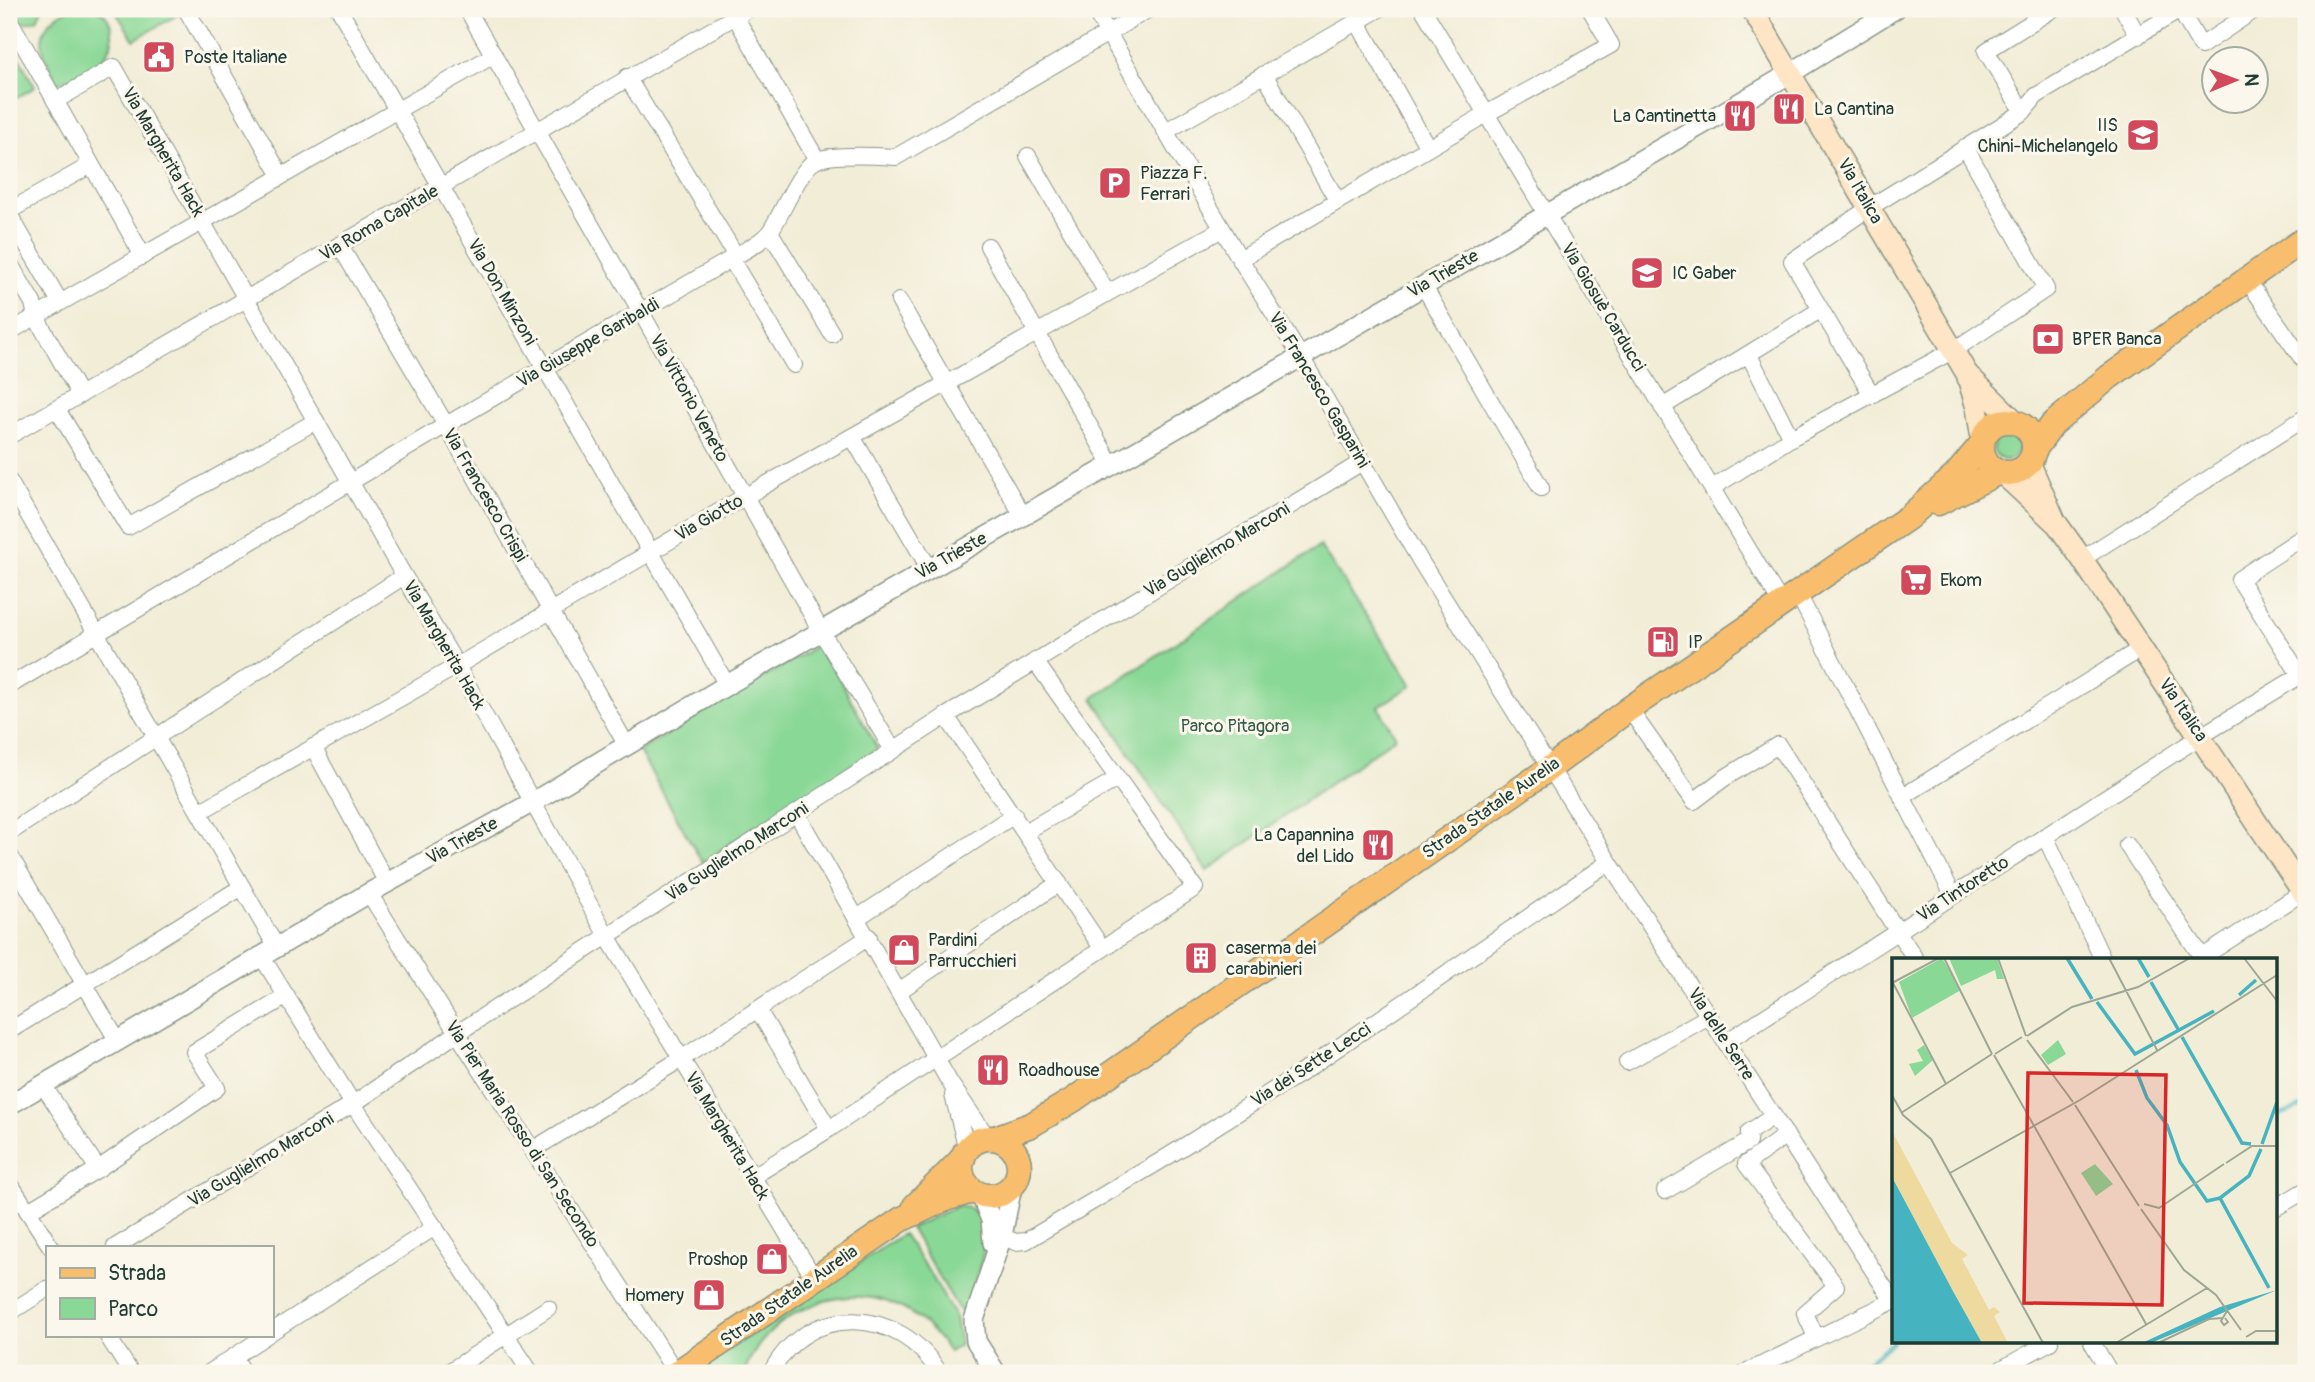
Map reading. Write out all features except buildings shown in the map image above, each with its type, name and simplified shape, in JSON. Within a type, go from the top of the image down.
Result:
[{"type":"main road","name":"Via Italica","points":[[1752,9],[1967,374],[1977,408],[1982,442]]},
{"type":"main road","points":[[2109,377],[2044,411],[1992,426],[1982,442],[1983,456],[1989,466],[2001,472],[2017,472],[2053,424],[2109,377],[2306,238]]},
{"type":"main road","name":"Via Italica","points":[[1967,374],[2015,421]]},
{"type":"main road","points":[[2015,421],[2030,432],[2033,441],[2031,456]]},
{"type":"main road","name":"Strada Statale Aurelia","points":[[902,1219],[978,1146],[1031,1125],[1073,1100],[1549,768],[1629,709],[1909,517],[1956,475],[1982,442]]},
{"type":"main road","name":"Via Italica","points":[[2031,456],[2057,524]]},
{"type":"main road","name":"Via Italica","points":[[2001,472],[2057,524],[2305,895]]},
{"type":"main road","name":"Strada Statale Aurelia","points":[[1909,517],[2001,472]]},
{"type":"main road","name":"Strada Statale Aurelia","points":[[1016,1175],[1024,1153],[1037,1134],[1073,1100]]},
{"type":"main road","points":[[978,1146],[1012,1147],[1016,1175],[998,1195],[977,1193],[963,1176],[978,1146]]},
{"type":"main road","name":"Strada Statale Aurelia","points":[[677,1373],[902,1219],[945,1199],[977,1193]]},
{"type":"street","points":[[186,9],[281,176]]},
{"type":"street","name":"Via Don Minzoni","points":[[339,9],[727,685]]},
{"type":"street","name":"Via Vittorio Veneto","points":[[467,9],[821,631],[893,750]]},
{"type":"street","name":"Via Francesco Gasparini","points":[[1094,9],[1240,260],[1549,768]]},
{"type":"street","points":[[741,12],[817,160],[876,156],[896,158],[1149,9]]},
{"type":"street","points":[[1166,131],[1379,9]]},
{"type":"street","name":"Via Giosuè Carducci","points":[[1423,9],[1712,488],[1790,599],[1902,797],[1953,895]]},
{"type":"street","points":[[1240,260],[1337,200],[1611,45],[1590,9]]},
{"type":"street","name":"Via Trieste","points":[[9,1105],[369,893],[533,802],[929,568],[1301,357],[1791,73],[1895,9]]},
{"type":"street","points":[[2023,112],[1986,51],[2053,9]]},
{"type":"street","points":[[2123,9],[2138,36]]},
{"type":"street","points":[[1872,395],[1792,261],[1869,208],[2023,112],[2035,96],[2180,10],[2199,44],[2204,45],[2256,9]]},
{"type":"street","name":"Via Roma Capitale","points":[[9,436],[741,12]]},
{"type":"street","points":[[9,19],[143,257]]},
{"type":"street","points":[[1357,21],[1428,148]]},
{"type":"street","points":[[9,332],[494,55]]},
{"type":"street","name":"Via Margherita Hack","points":[[55,101],[114,67],[457,666],[607,936],[814,1278]]},
{"type":"street","points":[[1264,74],[1337,200]]},
{"type":"street","points":[[626,77],[794,365]]},
{"type":"street","points":[[1712,488],[1791,438],[1954,350],[2046,289],[1965,147]]},
{"type":"street","points":[[1028,156],[1107,293]]},
{"type":"street","name":"Via Giuseppe Garibaldi","points":[[9,686],[351,481],[734,258],[770,232],[809,166],[817,160]]},
{"type":"street","points":[[60,302],[9,212],[91,165]]},
{"type":"street","name":"Via Giotto","points":[[200,812],[457,666],[744,497],[1222,229]]},
{"type":"street","points":[[770,232],[832,334]]},
{"type":"street","name":"Via Francesco Crispi","points":[[340,246],[446,425],[627,746]]},
{"type":"street","points":[[988,246],[1111,464]]},
{"type":"street","points":[[9,262],[80,395]]},
{"type":"street","points":[[2247,280],[2306,364]]},
{"type":"street","points":[[1423,285],[1541,488]]},
{"type":"street","points":[[899,301],[1023,516]]},
{"type":"street","points":[[1660,404],[1749,355],[1820,310]]},
{"type":"street","points":[[1749,355],[1791,438]]},
{"type":"street","points":[[57,409],[128,527],[316,421]]},
{"type":"street","points":[[2082,559],[2306,418]]},
{"type":"street","points":[[853,438],[929,568]]},
{"type":"street","name":"Via Guglielmo Marconi","points":[[117,1246],[354,1104],[456,1034],[946,716],[1362,462]]},
{"type":"street","points":[[9,481],[242,887],[287,996],[354,1104],[531,1373]]},
{"type":"street","points":[[2303,674],[2239,579],[2306,535]]},
{"type":"street","points":[[9,833],[404,576]]},
{"type":"street","points":[[1902,797],[2142,648]]},
{"type":"street","points":[[752,1177],[1195,888],[1035,661]]},
{"type":"street","name":"Via Tintoretto","points":[[1726,1042],[2201,736],[2303,674]]},
{"type":"street","points":[[1629,709],[1694,801],[1723,779],[1779,745],[1915,958]]},
{"type":"street","points":[[946,716],[1102,948]]},
{"type":"street","points":[[313,747],[387,883]]},
{"type":"street","name":"Via delle Serre","points":[[1549,768],[1892,1299]]},
{"type":"street","points":[[1025,832],[1117,779]]},
{"type":"street","points":[[797,814],[937,1058],[978,1146]]},
{"type":"street","points":[[857,918],[1014,814]]},
{"type":"street","points":[[2045,836],[2102,958]]},
{"type":"street","points":[[2127,845],[2199,958]]},
{"type":"street","points":[[9,854],[117,1040]]},
{"type":"street","name":"Via dei Sette Lecci","points":[[1002,1236],[1015,1242],[1026,1241],[1162,1160],[1362,1032],[1609,862]]},
{"type":"street","points":[[900,991],[1059,883]]},
{"type":"street","points":[[9,1031],[242,887]]},
{"type":"street","name":"Via Pier Maria Rosso di San Secondo","points":[[369,893],[456,1034],[534,1149],[677,1373]]},
{"type":"street","points":[[2202,958],[2305,895]]},
{"type":"street","points":[[534,1149],[681,1059],[869,937]]},
{"type":"street","points":[[28,1211],[98,1169],[217,1088],[194,1052],[287,996]]},
{"type":"street","points":[[758,1010],[829,1129]]},
{"type":"street","points":[[1627,1062],[1709,1016]]},
{"type":"street","points":[[950,1083],[978,1146]]},
{"type":"street","points":[[43,1085],[98,1169]]},
{"type":"street","points":[[1665,1191],[1748,1142],[1749,1132],[1774,1116]]},
{"type":"street","points":[[1786,1135],[1746,1164],[1836,1286],[1805,1313],[1816,1338]]},
{"type":"street","points":[[996,1373],[976,1341],[973,1324],[975,1309],[1002,1236],[1016,1175]]},
{"type":"street","points":[[9,1182],[50,1246]]},
{"type":"street","points":[[2276,1207],[2306,1190]]},
{"type":"street","points":[[977,1193],[993,1229],[991,1265]]},
{"type":"street","points":[[273,1331],[435,1227]]},
{"type":"street","points":[[9,1313],[46,1290]]},
{"type":"street","points":[[1745,1373],[1892,1301]]},
{"type":"street","points":[[447,1373],[548,1308]]},
{"type":"street","points":[[771,1373],[788,1349],[806,1335],[828,1325],[857,1321],[885,1326],[902,1334],[922,1350],[939,1373]]},
{"type":"street","points":[[108,1336],[131,1373]]},
{"type":"street","points":[[209,1373],[266,1336]]},
{"type":"street","points":[[1994,1373],[2046,1344]]},
{"type":"street","points":[[2093,1344],[2110,1373]]},
{"type":"street","points":[[233,1357],[244,1373]]},
{"type":"green space","points":[[93,8],[103,13],[111,25],[112,41],[101,60],[58,84],[43,52],[43,33],[56,16],[69,9]]},
{"type":"green space","points":[[11,9],[42,9],[37,20],[25,23],[17,18]]},
{"type":"green space","points":[[114,9],[176,9],[179,14],[134,40]]},
{"type":"green space","points":[[9,39],[35,87],[9,102]]},
{"type":"green space","points":[[2006,434],[2015,438],[2019,447],[2015,456],[2006,460],[1997,456],[1993,447],[1997,438]]},
{"type":"green space","name":"Parco Pitagora","points":[[1320,546],[1412,685],[1378,707],[1396,737],[1207,871],[1093,698]]},
{"type":"green space","points":[[820,644],[878,749],[702,862],[639,751]]},
{"type":"green space","points":[[959,1205],[974,1211],[982,1221],[985,1236],[979,1270],[962,1315],[910,1228]]},
{"type":"green space","points":[[903,1234],[955,1317],[960,1345],[949,1352],[925,1324],[893,1304],[871,1298],[849,1297],[805,1308],[785,1320],[767,1335],[744,1373],[693,1373]]},
{"type":"waterway","points":[[2276,1117],[2306,1105]]},
{"type":"waterway","points":[[1853,1373],[1892,1343]]},
{"type":"place","name":"Poste Italiane","points":[[159,57]]},
{"type":"place","name":"La Cantina","points":[[1789,109]]},
{"type":"place","name":"La Cantinetta","points":[[1740,116]]},
{"type":"place","name":"IIS Chini-Michelangelo","points":[[2143,135]]},
{"type":"place","name":"Piazza F. Ferrari","points":[[1115,183]]},
{"type":"place","name":"IC Gaber","points":[[1647,273]]},
{"type":"place","name":"BPER Banca","points":[[2048,339]]},
{"type":"place","name":"Ekom","points":[[1916,580]]},
{"type":"place","name":"IP","points":[[1663,642]]},
{"type":"place","name":"La Capannina del Lido","points":[[1378,845]]},
{"type":"place","name":"Pardini Parrucchieri","points":[[904,950]]},
{"type":"place","name":"caserma dei carabinieri","points":[[1201,958]]},
{"type":"place","name":"Roadhouse","points":[[993,1070]]},
{"type":"place","name":"Proshop","points":[[772,1259]]},
{"type":"place","name":"Homery","points":[[709,1295]]}]
